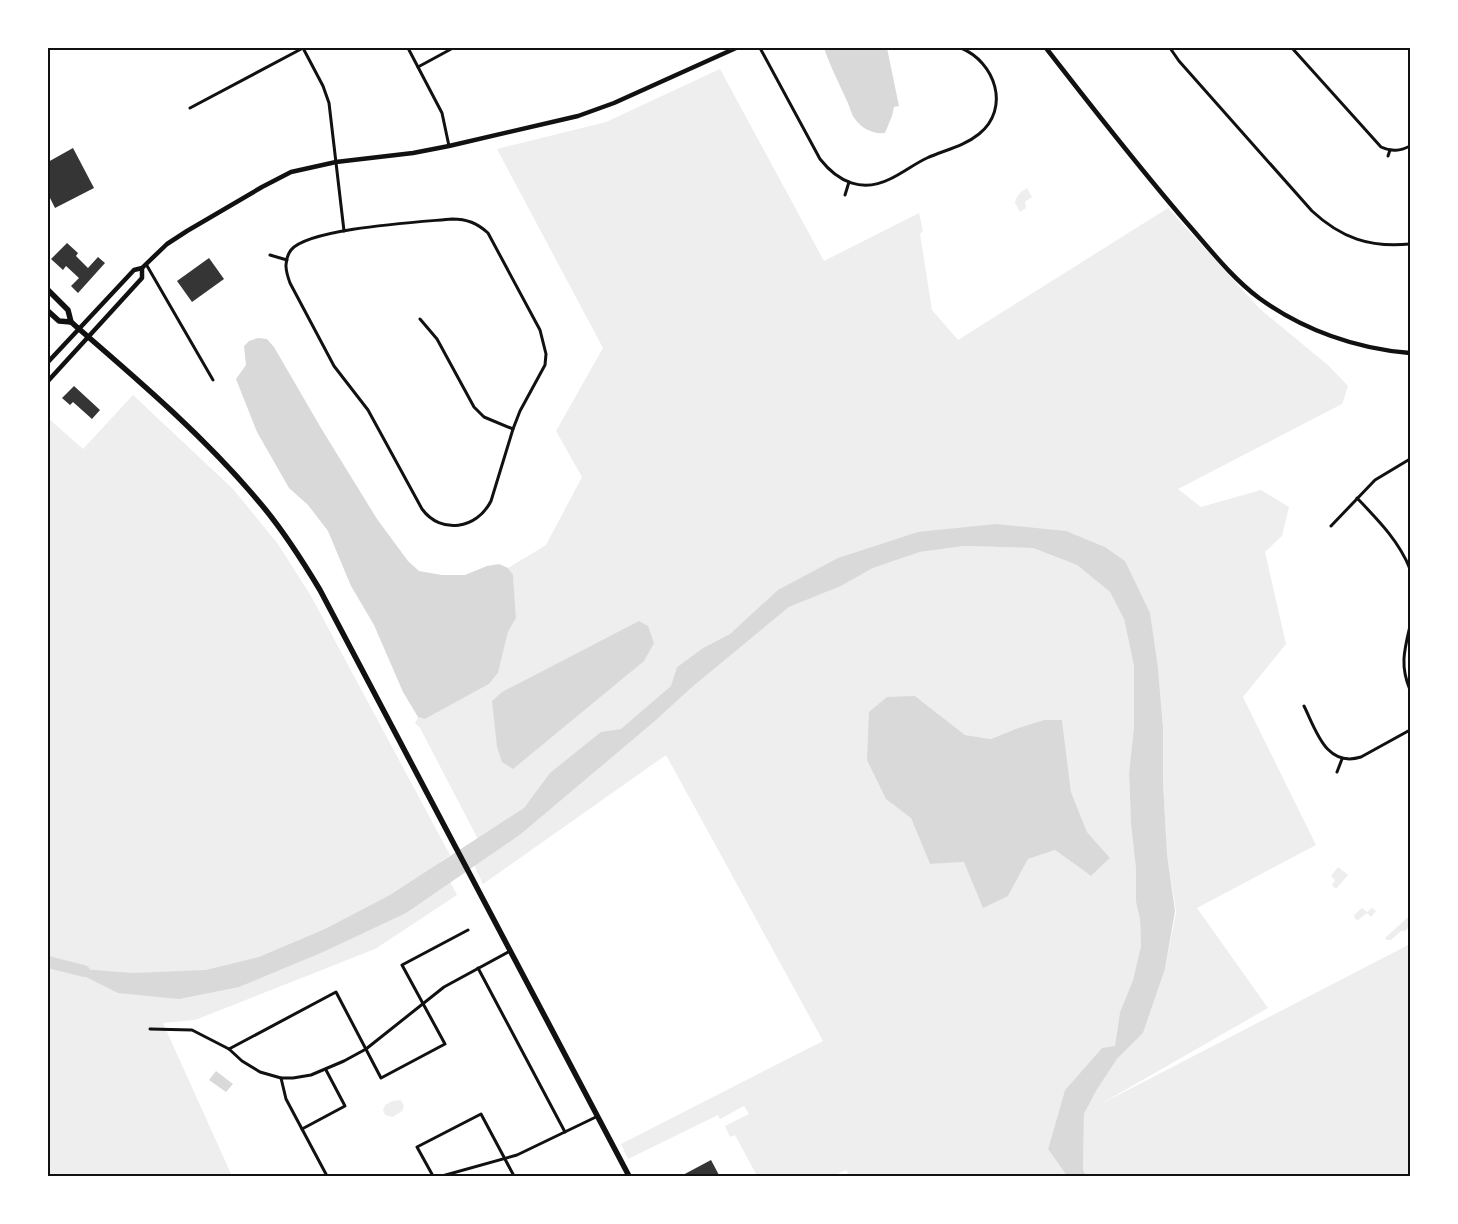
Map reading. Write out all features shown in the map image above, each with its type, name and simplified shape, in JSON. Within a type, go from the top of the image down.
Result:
[{"type":"main road","points":[[48,290],[68,310],[71,322],[217,455],[240,479],[274,519],[304,564],[320,590],[629,1176]]},
{"type":"main road","points":[[48,311],[59,321],[71,322]]},
{"type":"street","points":[[190,108],[303,48],[323,86],[329,103],[344,231]]},
{"type":"street","points":[[408,48],[442,112],[449,146]]},
{"type":"street","points":[[418,67],[453,48]]},
{"type":"street","points":[[48,362],[134,270],[142,268],[175,238],[273,181],[298,170],[336,162],[413,153],[560,121],[597,110],[736,48]]},
{"type":"street","points":[[760,48],[817,154],[833,173],[859,185],[884,182],[926,158],[967,142],[980,134],[986,126],[995,109],[996,89],[994,80],[982,62],[961,48]]},
{"type":"street","points":[[1046,48],[1151,182],[1222,263],[1257,297],[1289,316],[1335,337],[1378,349],[1410,352]]},
{"type":"street","points":[[1171,48],[1179,61],[1312,210],[1338,232],[1367,242],[1410,244]]},
{"type":"street","points":[[1292,48],[1378,143],[1390,150],[1398,151],[1410,146]]},
{"type":"street","points":[[1388,156],[1390,150]]},
{"type":"street","points":[[845,195],[849,182]]},
{"type":"street","points":[[452,219],[468,220],[482,227],[493,240],[540,330],[546,348],[544,364],[520,411],[487,508],[472,522],[456,526],[445,525],[428,518],[368,410],[330,357],[286,274],[286,260],[289,253],[296,246],[315,238],[344,231],[452,219]]},
{"type":"street","points":[[270,255],[286,260]]},
{"type":"street","points":[[146,264],[213,380]]},
{"type":"street","points":[[48,381],[142,278],[142,268]]},
{"type":"street","points":[[420,319],[437,339],[474,407],[484,417],[513,429]]},
{"type":"street","points":[[1331,526],[1357,498],[1384,474],[1410,459]]},
{"type":"street","points":[[1357,498],[1387,530],[1406,558],[1410,569]]},
{"type":"street","points":[[1410,626],[1403,653],[1403,665],[1410,690]]},
{"type":"street","points":[[1304,706],[1327,749],[1342,759],[1360,757],[1410,730]]},
{"type":"street","points":[[1337,772],[1342,759]]},
{"type":"street","points":[[228,1049],[336,992],[381,1078],[445,1044],[402,964],[468,930]]},
{"type":"street","points":[[150,1029],[192,1030],[228,1049],[242,1061],[260,1072],[281,1078],[302,1077],[326,1070],[366,1049],[422,1003],[444,988],[511,951]]},
{"type":"street","points":[[478,968],[565,1132]]},
{"type":"street","points":[[302,1129],[345,1106],[326,1070]]},
{"type":"street","points":[[281,1078],[286,1099],[327,1176]]},
{"type":"street","points":[[433,1176],[417,1147],[481,1114],[514,1176]]},
{"type":"street","points":[[442,1176],[505,1160],[598,1116]]},
{"type":"shaded area","points":[[824,48],[887,48],[899,106],[894,107],[885,133],[876,133],[868,130],[861,126],[852,115]]},
{"type":"shaded area","points":[[720,69],[824,261],[919,213],[923,231],[920,234],[932,310],[958,340],[1168,208],[1260,309],[1329,366],[1348,386],[1342,404],[1178,489],[1201,507],[1261,490],[1289,507],[1282,536],[1265,552],[1286,644],[1243,697],[1316,845],[1197,908],[1268,1008],[1099,1105],[1410,944],[1410,1176],[1085,1176],[1083,1170],[1084,1114],[1096,1091],[1117,1059],[1143,1033],[1165,969],[1176,912],[1167,854],[1163,782],[1163,727],[1158,668],[1125,561],[1105,547],[1083,538],[933,533],[747,619],[730,634],[703,648],[677,667],[684,680],[481,845],[420,728],[415,723],[418,717],[425,719],[489,684],[498,673],[508,632],[516,618],[513,576],[508,568],[546,545],[582,477],[556,431],[603,348],[497,149],[606,122]]},
{"type":"shaded area","points":[[1027,188],[1032,197],[1025,202],[1026,208],[1020,212],[1015,203],[1019,194]]},
{"type":"shaded area","points":[[258,338],[267,339],[274,347],[377,519],[408,561],[419,571],[442,575],[465,575],[487,566],[499,564],[508,568],[513,575],[516,618],[508,632],[498,673],[489,684],[425,719],[418,717],[403,692],[374,625],[351,586],[328,531],[308,505],[289,488],[257,432],[236,379],[246,365],[244,346],[249,341]]},
{"type":"shaded area","points":[[133,395],[233,489],[278,544],[311,596],[450,855],[440,862],[457,895],[375,949],[195,1020],[163,1023],[232,1176],[48,1176],[48,418],[83,449]]},
{"type":"shaded area","points":[[996,524],[1066,531],[1105,547],[1125,561],[1150,613],[1158,668],[1163,727],[1163,782],[1167,854],[1175,911],[1165,969],[1143,1033],[1117,1059],[1096,1091],[1084,1114],[1083,1170],[1086,1176],[1067,1176],[1048,1149],[1065,1090],[1102,1048],[1115,1046],[1120,1012],[1133,980],[1141,946],[1140,919],[1136,902],[1136,869],[1131,824],[1129,773],[1134,726],[1134,666],[1124,619],[1110,592],[1077,565],[1033,548],[964,546],[920,552],[873,568],[841,586],[789,607],[691,688],[655,721],[521,834],[406,913],[323,952],[239,987],[179,999],[118,993],[68,968],[133,973],[206,970],[259,957],[325,929],[390,895],[524,808],[550,773],[601,732],[621,729],[671,686],[677,667],[703,648],[730,634],[778,590],[838,558],[918,532]]},
{"type":"shaded area","points":[[964,546],[1033,548],[1077,565],[1110,592],[1124,619],[1134,666],[1134,726],[1129,773],[1131,824],[1136,869],[1136,902],[1140,919],[1141,946],[1133,980],[1120,1012],[1115,1047],[1102,1048],[1065,1090],[1048,1149],[1067,1176],[850,1176],[846,1170],[833,1176],[757,1176],[735,1135],[730,1137],[725,1126],[749,1114],[744,1106],[720,1119],[718,1115],[628,1159],[621,1144],[823,1041],[666,755],[483,884],[474,865],[521,834],[655,721],[691,688],[789,607],[841,586],[873,568],[920,552]],"holes":[[[915,696],[965,735],[991,739],[1044,720],[1062,720],[1071,792],[1087,832],[1110,858],[1091,876],[1055,850],[1028,859],[1008,896],[964,862],[930,864],[911,818]]]},
{"type":"shaded area","points":[[639,621],[648,626],[654,643],[644,661],[513,769],[502,762],[497,747],[492,701],[502,692]]},
{"type":"shaded area","points":[[915,696],[965,735],[991,739],[1044,720],[1062,720],[1071,792],[1087,832],[1110,858],[1091,876],[1055,850],[1028,859],[1008,896],[983,908],[964,862],[930,864],[911,818],[886,799],[867,760],[869,712],[887,697]]},
{"type":"shaded area","points":[[1338,867],[1348,875],[1336,889],[1332,885],[1335,880],[1331,876]]},
{"type":"shaded area","points":[[1362,908],[1367,912],[1372,908],[1376,911],[1371,917],[1367,913],[1358,920],[1355,919],[1354,915]]},
{"type":"shaded area","points":[[1408,917],[1410,919],[1410,926],[1405,931],[1401,931],[1391,940],[1385,938]]},
{"type":"shaded area","points":[[216,1071],[233,1084],[226,1092],[209,1080]]},
{"type":"shaded area","points":[[401,1100],[404,1106],[402,1111],[393,1117],[385,1115],[383,1110],[385,1105],[392,1101]]},
{"type":"building","points":[[73,148],[94,188],[55,208],[48,194],[48,162]]},
{"type":"building","points":[[67,243],[78,253],[76,256],[88,268],[98,257],[105,263],[78,293],[71,286],[79,278],[66,266],[63,270],[51,259]]},
{"type":"building","points":[[209,258],[224,279],[192,302],[177,281]]},
{"type":"building","points":[[74,386],[100,410],[92,419],[73,402],[70,405],[62,398]]},
{"type":"building","points":[[711,1160],[719,1175],[681,1176]]},
{"type":"waterway","points":[[48,962],[84,971]]}]
